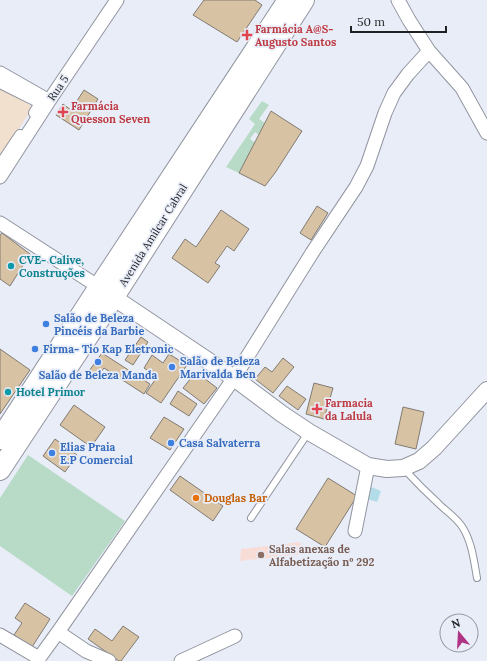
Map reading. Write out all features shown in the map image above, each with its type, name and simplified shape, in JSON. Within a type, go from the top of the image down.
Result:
[{"type":"main road","name":"Avenida Amílcar Cabral","points":[[0,470],[106,292],[288,0]]},
{"type":"main road","name":"Avenida Amílcar Cabral","points":[[0,439],[106,292],[304,0]]},
{"type":"street","name":"Rua 5","points":[[0,177],[117,0]]},
{"type":"street","points":[[398,0],[429,51],[462,88],[487,133]]},
{"type":"street","points":[[0,634],[38,659],[58,632],[234,378],[312,253],[356,187],[367,166],[394,93],[408,74],[429,51]]},
{"type":"street","points":[[0,73],[49,102]]},
{"type":"street","points":[[0,83],[40,103],[0,165]]},
{"type":"street","points":[[0,223],[234,378],[309,432],[368,466],[387,469],[403,468],[419,461],[434,448],[487,390]]},
{"type":"street","points":[[355,532],[368,466]]},
{"type":"street","points":[[58,632],[86,650],[109,661]]},
{"type":"street","points":[[181,661],[235,636]]},
{"type":"lane","points":[[251,518],[309,432]]},
{"type":"lane","points":[[403,468],[446,511],[457,519],[464,529],[470,543],[477,578]]},
{"type":"shaded area","points":[[0,86],[33,107],[0,158]]},
{"type":"shaded area","points":[[300,542],[306,554],[240,561],[241,549]]},
{"type":"green space","points":[[262,101],[269,105],[259,119],[268,125],[260,136],[255,132],[250,139],[261,147],[239,173],[226,167],[255,124],[249,119]]},
{"type":"green space","points":[[28,455],[125,521],[72,596],[0,546],[0,498]]},
{"type":"water","points":[[371,487],[381,491],[377,502],[367,499]]},
{"type":"building","points":[[204,0],[255,0],[262,5],[237,42],[193,15]]},
{"type":"building","points":[[84,90],[98,99],[79,130],[56,115],[63,104],[71,110]]},
{"type":"building","points":[[271,111],[302,131],[265,186],[239,173]]},
{"type":"building","points":[[317,206],[328,213],[311,240],[300,233]]},
{"type":"building","points":[[221,210],[249,229],[234,251],[227,246],[215,263],[220,266],[208,283],[172,258],[185,239],[196,247]]},
{"type":"building","name":"CVE- Calive, Construções","points":[[2,233],[30,254],[10,286],[0,279],[0,235]]},
{"type":"building","points":[[141,337],[148,342],[133,365],[125,360]]},
{"type":"building","name":"Hotel Primor","points":[[0,349],[30,370],[0,414]]},
{"type":"building","points":[[102,353],[150,384],[144,394],[104,368],[98,376],[89,371]]},
{"type":"building","points":[[169,354],[187,365],[161,403],[146,393],[157,377],[144,368],[152,355],[163,363]]},
{"type":"building","points":[[283,358],[294,367],[273,393],[255,379],[265,367],[272,372]]},
{"type":"building","points":[[196,372],[217,388],[204,404],[183,388]]},
{"type":"building","points":[[314,383],[333,388],[324,419],[306,414]]},
{"type":"building","points":[[287,386],[306,399],[298,410],[279,396]]},
{"type":"building","points":[[178,391],[197,404],[189,416],[170,404]]},
{"type":"building","points":[[74,405],[105,427],[91,447],[60,425]]},
{"type":"building","points":[[403,407],[424,412],[416,449],[395,444]]},
{"type":"building","points":[[164,417],[184,429],[170,450],[150,438]]},
{"type":"building","points":[[55,439],[77,455],[65,472],[43,456]]},
{"type":"building","name":"Douglas Bar","points":[[180,476],[223,506],[213,521],[170,490]]},
{"type":"building","points":[[328,478],[357,496],[325,547],[296,529]]},
{"type":"building","points":[[25,603],[50,619],[32,647],[14,635],[22,623],[15,618]]},
{"type":"building","points":[[123,626],[139,637],[121,661],[88,639],[95,629],[112,641]]},
{"type":"place","name":"Farmácia A@S- Augusto Santos","points":[[247,35]]},
{"type":"place","name":"Farmácia Quesson Seven","points":[[63,112]]},
{"type":"place","name":"CVE- Calive, Construções","points":[[11,266]]},
{"type":"place","name":"Salão de Beleza Pincéis da Barbie","points":[[46,324]]},
{"type":"place","name":"Firma- Tio Kap Eletronic","points":[[35,349]]},
{"type":"place","name":"Salão de Beleza Manda","points":[[98,362]]},
{"type":"place","name":"Salão de Beleza Marivalda Ben","points":[[172,367]]},
{"type":"place","name":"Hotel Primor","points":[[8,392]]},
{"type":"place","name":"Farmacia da Lalula","points":[[317,409]]},
{"type":"place","name":"Casa Salvaterra","points":[[171,443]]},
{"type":"place","name":"Elias Praia E.P Comercial","points":[[52,453]]},
{"type":"place","name":"Douglas Bar","points":[[196,498]]},
{"type":"place","name":"Salas anexas de Alfabetização nº 292","points":[[261,555]]}]
